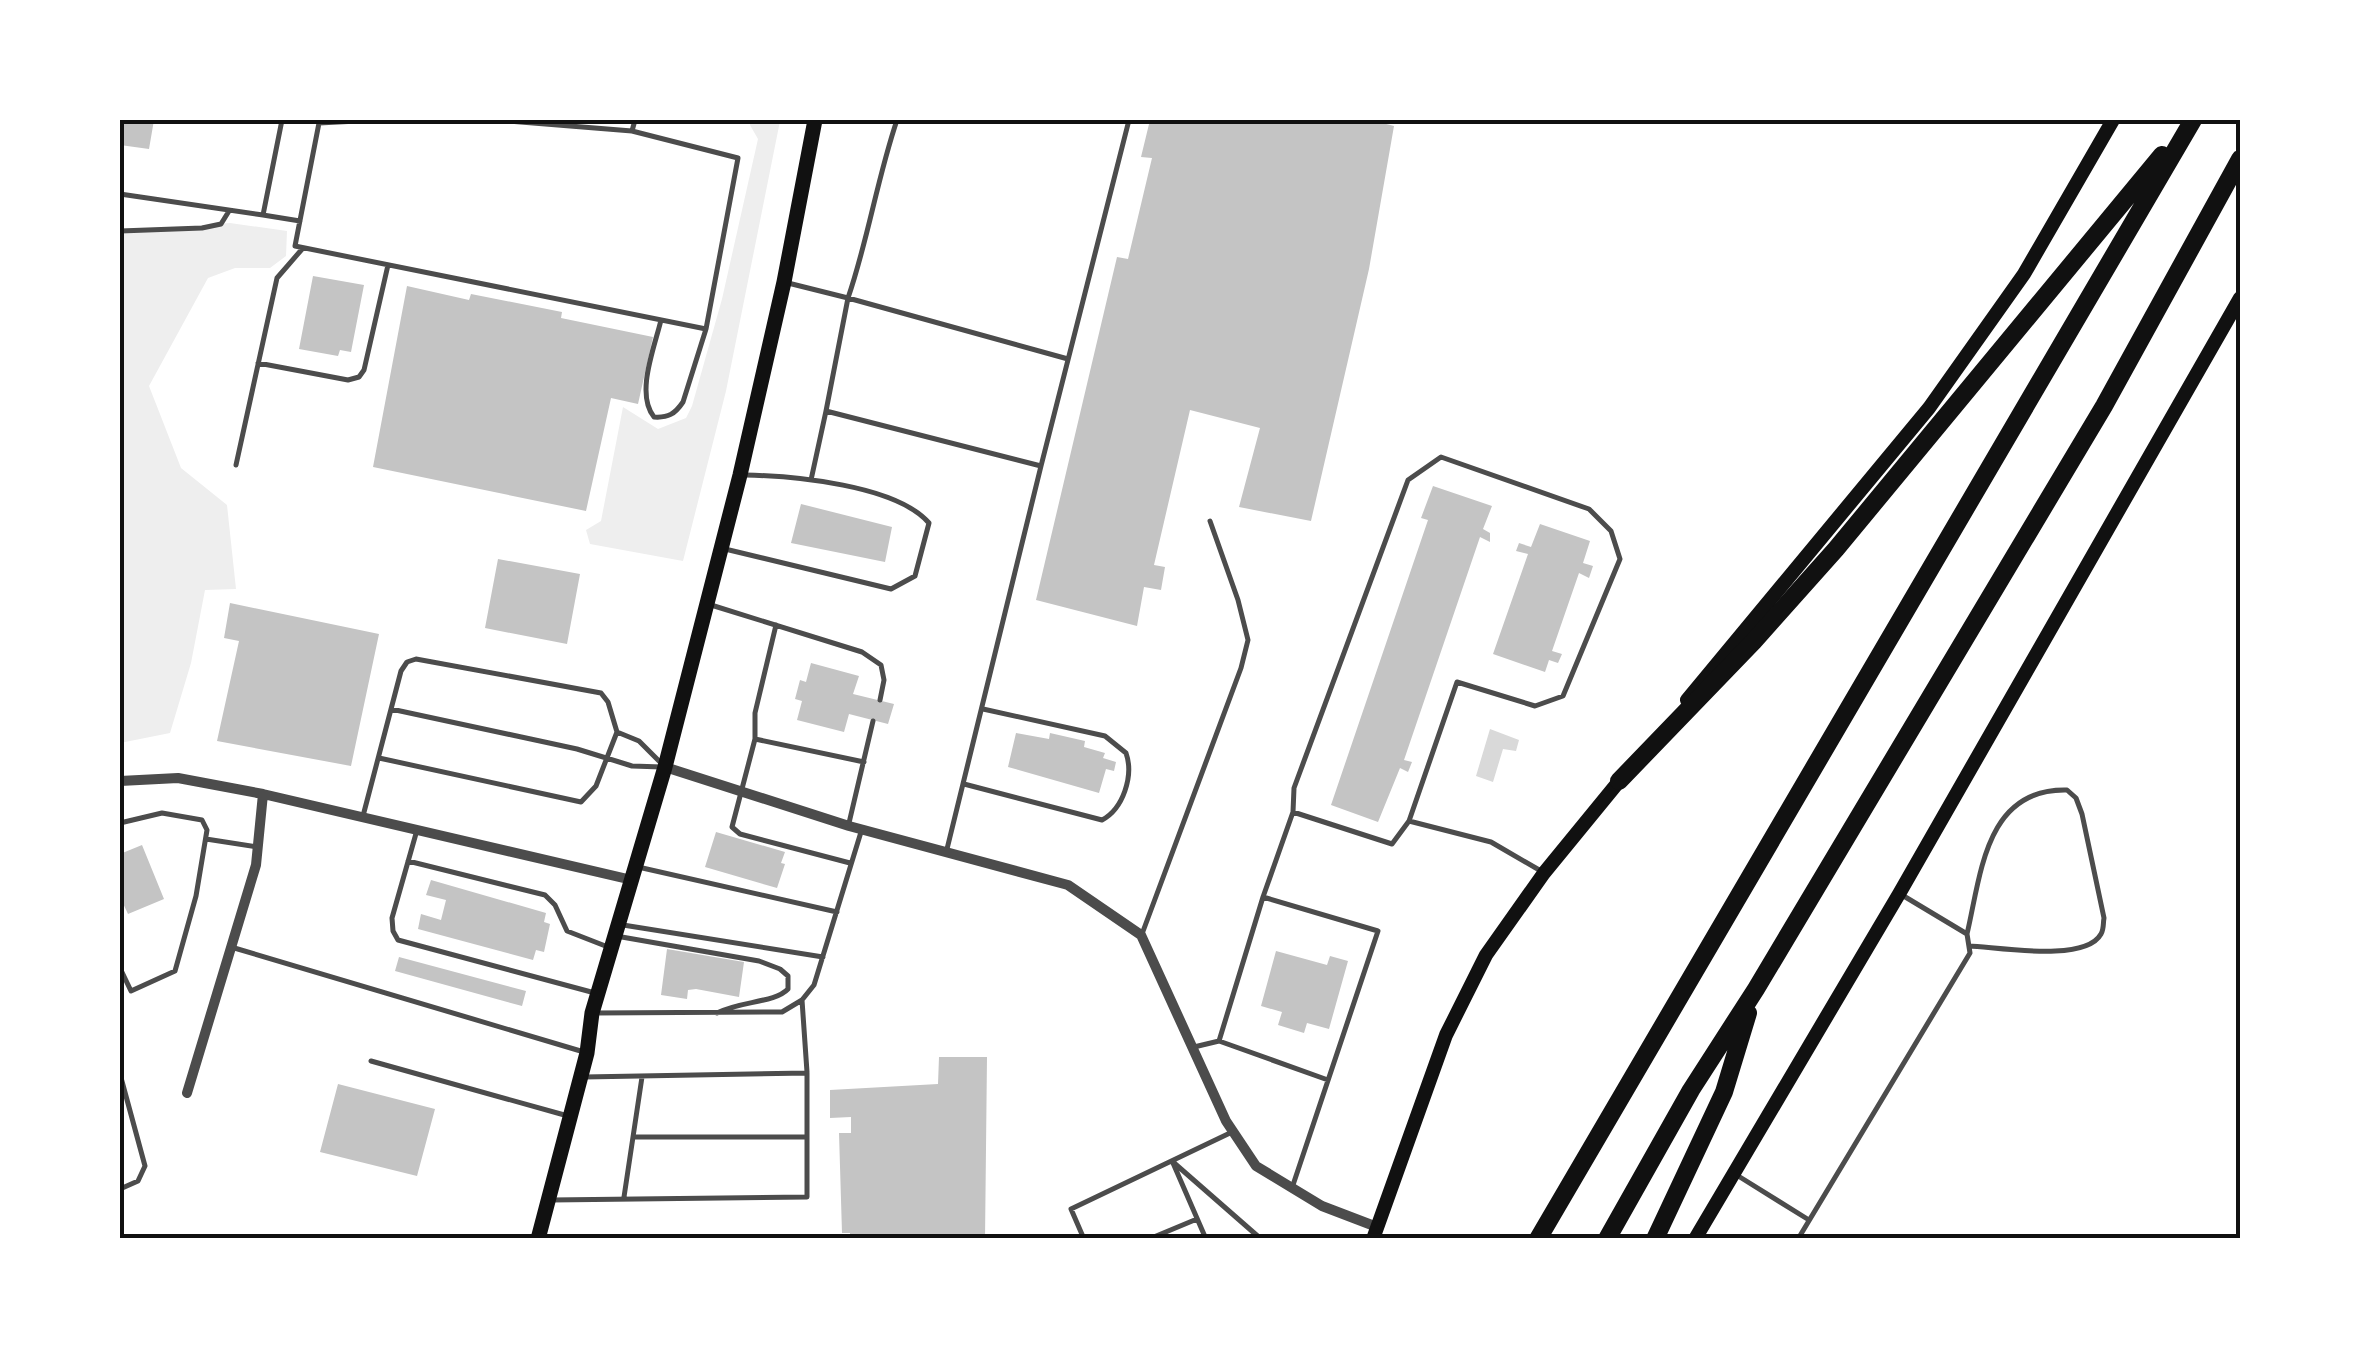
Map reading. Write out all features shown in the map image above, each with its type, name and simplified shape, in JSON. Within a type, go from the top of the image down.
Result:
[{"type":"highway","points":[[1620,781],[1836,549],[2192,120]]},
{"type":"highway","points":[[1538,1239],[2192,120]]},
{"type":"highway","points":[[1606,1239],[1691,1090],[1756,989],[2104,406],[2240,159]]},
{"type":"highway","points":[[1655,1239],[1724,1092],[1756,989]]},
{"type":"main road","points":[[538,1239],[587,1052],[592,1013],[665,768],[722,548],[784,282],[814,120]]},
{"type":"main road","points":[[1375,1233],[1446,1035],[1486,955],[1544,872],[1929,408],[2024,274],[2113,120]]},
{"type":"main road","points":[[1695,1239],[1899,894],[2240,298]]},
{"type":"street","points":[[665,768],[849,826],[1068,886],[1141,935],[1233,1132],[1256,1166],[1375,1233]]},
{"type":"street","points":[[120,781],[178,778],[634,873]]},
{"type":"street","points":[[187,1093],[256,865],[263,794]]},
{"type":"lane","points":[[263,215],[282,120]]},
{"type":"lane","points":[[377,120],[319,123],[295,246],[706,329]]},
{"type":"lane","points":[[496,120],[632,131],[738,158],[706,329],[683,402],[676,413],[665,418],[654,416],[646,408],[661,320]]},
{"type":"lane","points":[[632,131],[635,120]]},
{"type":"lane","points":[[811,480],[848,298],[865,250],[896,120]]},
{"type":"lane","points":[[946,852],[1128,120]]},
{"type":"lane","points":[[120,194],[300,221]]},
{"type":"lane","points":[[120,231],[202,228],[220,224],[230,210]]},
{"type":"lane","points":[[236,464],[277,278],[304,248]]},
{"type":"lane","points":[[258,363],[348,380],[359,378],[388,265]]},
{"type":"lane","points":[[784,282],[1068,360]]},
{"type":"lane","points":[[826,411],[1041,466]]},
{"type":"lane","points":[[1219,1041],[1293,812],[1294,788],[1408,480],[1441,457],[1589,509],[1611,531],[1620,559],[1563,696],[1535,706],[1457,682],[1409,822],[1392,844],[1293,812]]},
{"type":"lane","points":[[722,548],[877,588],[902,586],[915,576],[929,523],[907,505],[833,483],[740,475]]},
{"type":"lane","points":[[1141,935],[1248,640],[1210,521]]},
{"type":"lane","points":[[706,604],[862,652],[880,665],[884,680],[880,700]]},
{"type":"lane","points":[[776,625],[755,713],[755,739],[744,790],[732,827],[740,834],[852,863]]},
{"type":"lane","points":[[362,817],[401,671],[416,659],[602,694],[617,732],[596,786],[581,802],[378,758]]},
{"type":"lane","points":[[391,709],[632,766],[665,768]]},
{"type":"lane","points":[[964,784],[1102,820],[1113,814],[1120,803],[1128,775],[1126,753],[1105,736],[983,709]]},
{"type":"lane","points":[[849,826],[874,722]]},
{"type":"lane","points":[[617,732],[639,741],[665,768]]},
{"type":"lane","points":[[755,739],[864,762]]},
{"type":"lane","points":[[1798,1239],[1970,953],[1967,934],[1989,840],[2000,820],[2028,798],[2051,789],[2067,790],[2076,798],[2082,814],[2104,918],[2101,934],[2088,945],[2069,952],[1969,946]]},
{"type":"lane","points":[[120,823],[162,814],[187,816],[202,820],[206,839],[196,896],[175,972],[131,992],[120,968]]},
{"type":"lane","points":[[1409,822],[1491,842],[1544,872]]},
{"type":"lane","points":[[592,1013],[782,1012],[802,1000],[814,985],[862,828]]},
{"type":"lane","points":[[418,830],[392,918],[398,940],[598,994]]},
{"type":"lane","points":[[206,839],[258,847]]},
{"type":"lane","points":[[408,862],[545,895],[555,905],[566,930],[823,957]]},
{"type":"lane","points":[[634,873],[836,912]]},
{"type":"lane","points":[[1899,894],[1967,934]]},
{"type":"lane","points":[[1263,896],[1378,931],[1292,1188]]},
{"type":"lane","points":[[615,936],[760,961],[788,976],[788,989],[780,997],[736,1003],[714,1014]]},
{"type":"lane","points":[[231,947],[587,1052]]},
{"type":"lane","points":[[549,1200],[807,1198],[807,1072],[802,1000]]},
{"type":"lane","points":[[1194,1047],[1219,1041],[1328,1080]]},
{"type":"lane","points":[[371,1060],[570,1117]]},
{"type":"lane","points":[[581,1077],[807,1072]]},
{"type":"lane","points":[[120,1074],[145,1166],[138,1181],[120,1190]]},
{"type":"lane","points":[[624,1197],[642,1077]]},
{"type":"lane","points":[[1084,1239],[1071,1210],[1233,1132]]},
{"type":"lane","points":[[633,1137],[807,1137]]},
{"type":"lane","points":[[1172,1161],[1206,1239]]},
{"type":"lane","points":[[1172,1161],[1261,1239]]},
{"type":"lane","points":[[1733,1172],[1810,1220]]},
{"type":"lane","points":[[1149,1239],[1197,1219]]},
{"type":"shaded area","points":[[751,120],[780,121],[726,391],[683,561],[590,544],[586,530],[601,521],[623,407],[658,429],[686,418],[692,406],[722,299],[758,139]]},
{"type":"shaded area","points":[[230,223],[287,231],[286,256],[270,268],[235,268],[208,278],[149,386],[181,468],[227,505],[236,589],[205,590],[191,663],[170,733],[120,743],[120,232]]},
{"type":"shaded area","points":[[1490,729],[1519,740],[1516,751],[1503,749],[1493,782],[1476,776]]},
{"type":"building","points":[[120,120],[154,120],[149,149],[120,145]]},
{"type":"building","points":[[1150,120],[1371,120],[1394,126],[1369,269],[1311,521],[1239,507],[1260,428],[1190,410],[1154,565],[1165,567],[1161,590],[1144,587],[1137,626],[1036,600],[1117,257],[1128,259],[1152,158],[1141,157]]},
{"type":"building","points":[[313,276],[364,285],[351,352],[340,350],[338,356],[299,349]]},
{"type":"building","points":[[407,286],[469,300],[471,294],[562,312],[561,318],[653,337],[638,404],[611,398],[586,511],[373,467]]},
{"type":"building","points":[[1433,486],[1492,506],[1483,529],[1490,533],[1490,542],[1480,537],[1404,760],[1412,762],[1408,772],[1400,768],[1378,822],[1331,805],[1428,520],[1421,518]]},
{"type":"building","points":[[801,504],[892,527],[885,562],[791,543]]},
{"type":"building","points":[[1540,524],[1590,541],[1583,563],[1593,566],[1589,578],[1579,573],[1552,651],[1562,654],[1558,663],[1549,660],[1545,672],[1493,654],[1528,554],[1516,551],[1519,543],[1531,547]]},
{"type":"building","points":[[498,559],[580,574],[567,644],[485,628]]},
{"type":"building","points":[[230,603],[379,634],[351,766],[217,741],[239,641],[224,638]]},
{"type":"building","points":[[811,663],[859,676],[853,694],[894,704],[888,724],[849,714],[844,732],[797,720],[802,701],[795,699],[800,680],[806,682]]},
{"type":"building","points":[[1016,733],[1049,739],[1050,733],[1085,741],[1084,747],[1105,753],[1103,758],[1116,762],[1114,771],[1106,769],[1099,793],[1008,767]]},
{"type":"building","points":[[716,832],[785,852],[777,888],[705,867]]},
{"type":"building","points":[[142,845],[164,899],[128,914],[120,897],[120,854]]},
{"type":"building","points":[[431,880],[546,913],[544,922],[550,924],[544,952],[536,950],[533,960],[418,929],[421,914],[441,920],[446,900],[426,895]]},
{"type":"building","points":[[667,949],[744,962],[739,997],[696,989],[688,990],[687,999],[661,995]]},
{"type":"building","points":[[1276,951],[1327,965],[1330,956],[1348,961],[1329,1029],[1307,1023],[1304,1033],[1278,1025],[1282,1012],[1261,1006]]},
{"type":"building","points":[[399,957],[526,991],[522,1006],[395,971]]},
{"type":"building","points":[[939,1057],[987,1057],[985,1239],[850,1239],[850,1233],[842,1233],[839,1133],[851,1133],[851,1117],[830,1118],[830,1090],[938,1084]]},
{"type":"building","points":[[338,1084],[435,1109],[417,1176],[320,1152]]}]
